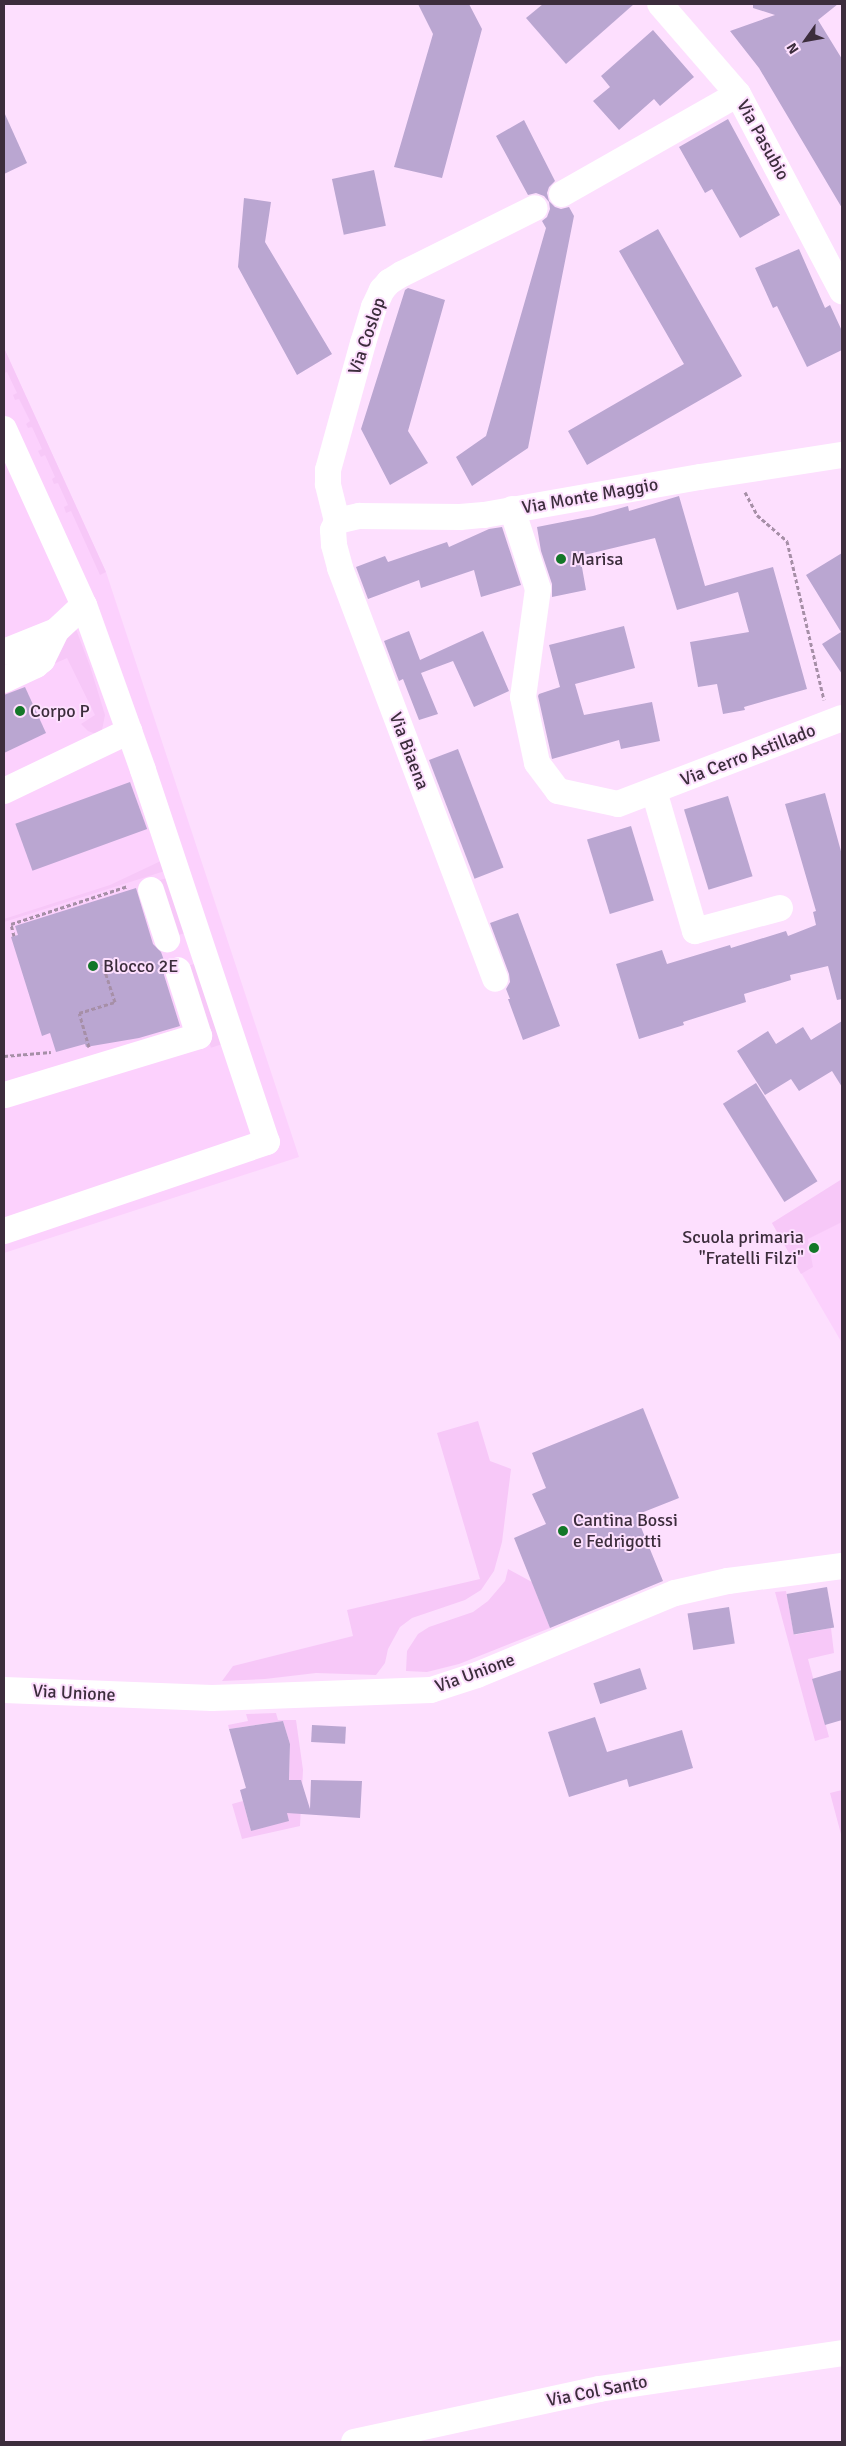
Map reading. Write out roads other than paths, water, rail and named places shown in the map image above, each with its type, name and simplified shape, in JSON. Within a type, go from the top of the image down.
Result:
[{"type":"street","name":"Via Pasubio","points":[[660,4],[738,94],[842,291]]},
{"type":"street","points":[[562,194],[738,94]]},
{"type":"street","name":"Via Coslop","points":[[337,521],[328,484],[328,470],[363,343],[374,307],[382,290],[389,282],[402,274],[535,208]]},
{"type":"street","points":[[4,429],[84,605],[128,731],[197,947],[267,1142],[4,1231]]},
{"type":"street","name":"Via Monte Maggio","points":[[337,521],[359,516],[460,517],[842,455]]},
{"type":"street","name":"Via Cerro Astillado","points":[[512,509],[538,589],[523,697],[537,763],[558,791],[618,804],[836,722]]},
{"type":"street","name":"Via Biaena","points":[[337,521],[333,530],[334,545],[340,568],[495,979]]},
{"type":"street","points":[[4,652],[56,631],[84,605]]},
{"type":"street","points":[[4,680],[36,665],[42,660],[56,631]]},
{"type":"street","points":[[4,791],[128,731]]},
{"type":"street","points":[[654,791],[695,931],[780,908]]},
{"type":"street","points":[[4,1093],[200,1036],[142,888]]},
{"type":"street","points":[[169,956],[197,947]]},
{"type":"street","name":"Via Unione","points":[[4,1690],[212,1698],[431,1690],[477,1676],[675,1593],[728,1581],[842,1566]]},
{"type":"street","name":"Via Col Santo","points":[[354,2442],[599,2388],[842,2353]]},
{"type":"place","name":"Marisa","points":[[561,559]]},
{"type":"place","name":"Corpo P","points":[[20,711]]},
{"type":"place","name":"Blocco 2E","points":[[93,966]]},
{"type":"place","name":"Scuola primaria \"Fratelli Filzi\"","points":[[814,1248]]},
{"type":"place","name":"Cantina Bossi e Fedrigotti","points":[[563,1531]]}]
